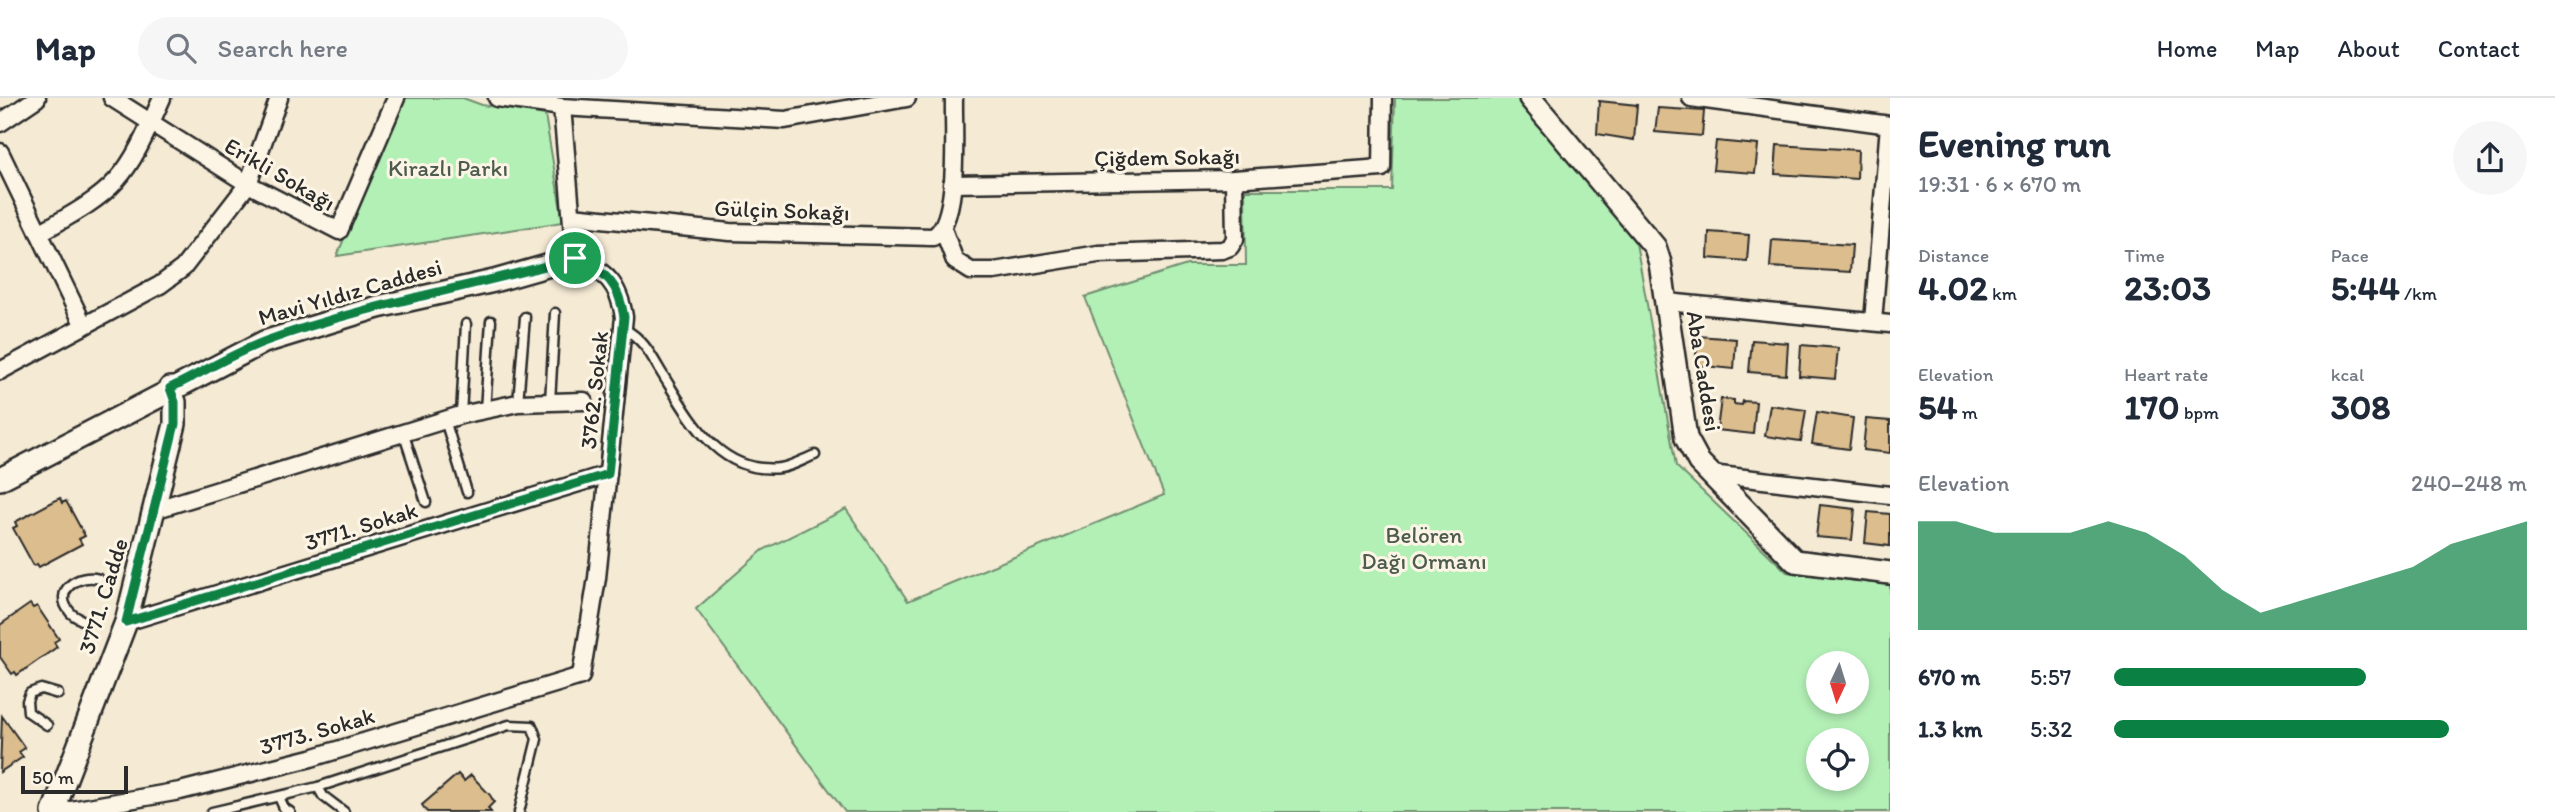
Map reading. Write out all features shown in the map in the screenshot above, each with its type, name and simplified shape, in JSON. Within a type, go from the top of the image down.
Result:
[{"type":"street","points":[[0,122],[37,98]]},
{"type":"street","name":"Erikli Sokağı","points":[[112,98],[248,184],[339,231],[396,98]]},
{"type":"street","points":[[39,233],[88,206],[116,185],[138,152],[162,98]]},
{"type":"street","points":[[0,371],[172,278],[248,184],[279,98]]},
{"type":"street","points":[[497,98],[562,107],[590,103],[785,120],[906,98]]},
{"type":"street","points":[[954,98],[952,184],[943,229],[956,261],[971,271],[994,271],[1098,254],[1222,250],[1230,247],[1235,239],[1234,179]]},
{"type":"street","name":"Çiğdem Sokağı","points":[[952,184],[1234,179],[1382,168],[1383,98]]},
{"type":"street","name":"Aba Caddesi","points":[[1530,98],[1646,232],[1661,263],[1686,438],[1690,450],[1795,561],[1890,573]]},
{"type":"street","points":[[1691,98],[1791,105],[1889,125],[1873,322]]},
{"type":"street","points":[[562,107],[575,258]]},
{"type":"street","points":[[0,152],[84,326]]},
{"type":"street","name":"Gülçin Sokağı","points":[[572,216],[730,232],[928,238],[943,229]]},
{"type":"street","name":"3762. Sokak","points":[[575,258],[597,267],[612,280],[621,296],[623,328],[597,578],[581,676]]},
{"type":"street","name":"Mavi Yıldız Caddesi","points":[[0,479],[170,388],[264,342],[377,307],[494,281],[575,258]]},
{"type":"street","points":[[1667,302],[1890,324]]},
{"type":"street","name":"3771. Cadde","points":[[53,812],[126,622],[175,424],[175,402],[170,388]]},
{"type":"street","points":[[154,510],[453,418],[518,403],[583,401]]},
{"type":"street","name":"3771. Sokak","points":[[126,622],[608,474]]},
{"type":"street","points":[[1711,474],[1890,495]]},
{"type":"street","name":"3773. Sokak","points":[[60,812],[180,790],[311,758],[581,676]]},
{"type":"lane","points":[[550,402],[555,313]]},
{"type":"lane","points":[[518,403],[525,317]]},
{"type":"lane","points":[[485,410],[491,321]]},
{"type":"lane","points":[[466,324],[453,418],[467,492]]},
{"type":"lane","points":[[623,328],[640,338],[697,429],[716,450],[736,461],[759,468],[782,468],[815,455]]},
{"type":"lane","points":[[403,432],[426,502]]},
{"type":"lane","points":[[84,621],[69,612],[64,599],[68,587],[77,578],[88,576],[99,579]]},
{"type":"lane","points":[[47,725],[28,712],[27,701],[30,693],[41,690],[58,694]]},
{"type":"lane","points":[[212,812],[318,787],[524,723],[532,726],[537,738],[519,812]]},
{"type":"lane","points":[[318,787],[323,796],[344,812]]},
{"type":"lane","points":[[279,797],[284,808],[290,812]]},
{"type":"green space","name":"Kirazlı Parkı","points":[[401,98],[463,98],[482,105],[545,115],[563,222],[337,256]]},
{"type":"green space","name":"Belören Dağı Ormanı","points":[[1395,98],[1519,98],[1636,243],[1676,466],[1787,572],[1890,585],[1890,812],[845,812],[696,609],[763,550],[846,509],[908,601],[1164,495],[1085,297],[1187,265],[1246,265],[1245,190],[1392,190]]},
{"type":"building","points":[[1599,101],[1637,105],[1634,140],[1597,134]]},
{"type":"building","points":[[1658,108],[1704,111],[1702,136],[1655,132]]},
{"type":"building","points":[[1716,141],[1758,145],[1755,173],[1713,170]]},
{"type":"building","points":[[1777,145],[1858,150],[1857,179],[1775,174]]},
{"type":"building","points":[[1709,232],[1749,235],[1747,261],[1708,258]]},
{"type":"building","points":[[1772,240],[1852,245],[1850,272],[1770,267]]},
{"type":"building","points":[[1698,336],[1736,339],[1734,369],[1695,365]]},
{"type":"building","points":[[1752,340],[1788,343],[1786,375],[1749,372]]},
{"type":"building","points":[[1801,345],[1838,348],[1835,379],[1799,376]]},
{"type":"building","points":[[1721,399],[1734,400],[1734,404],[1742,405],[1743,401],[1756,402],[1753,434],[1717,430]]},
{"type":"building","points":[[1770,405],[1806,410],[1801,441],[1765,436]]},
{"type":"building","points":[[1817,412],[1853,418],[1849,449],[1812,444]]},
{"type":"building","points":[[1866,419],[1890,421],[1890,453],[1863,450]]},
{"type":"building","points":[[60,498],[62,503],[66,501],[85,536],[79,539],[82,544],[39,567],[37,564],[34,566],[13,528],[17,526],[15,522]]},
{"type":"building","points":[[1820,505],[1855,509],[1852,540],[1816,537]]},
{"type":"building","points":[[1868,512],[1890,514],[1890,546],[1865,543]]},
{"type":"building","points":[[30,604],[33,608],[37,606],[59,639],[54,642],[57,647],[17,675],[15,672],[12,674],[0,657],[0,625]]},
{"type":"building","points":[[2,716],[25,748],[19,752],[23,757],[0,772]]},
{"type":"building","points":[[458,774],[464,781],[471,775],[490,795],[494,802],[488,808],[491,812],[427,812],[422,805]]},
{"type":"route","points":[[575,258],[597,267],[612,280],[621,296],[624,317],[608,474],[126,622],[175,424],[175,402],[170,388],[264,342],[377,307],[494,281],[575,258]]}]
